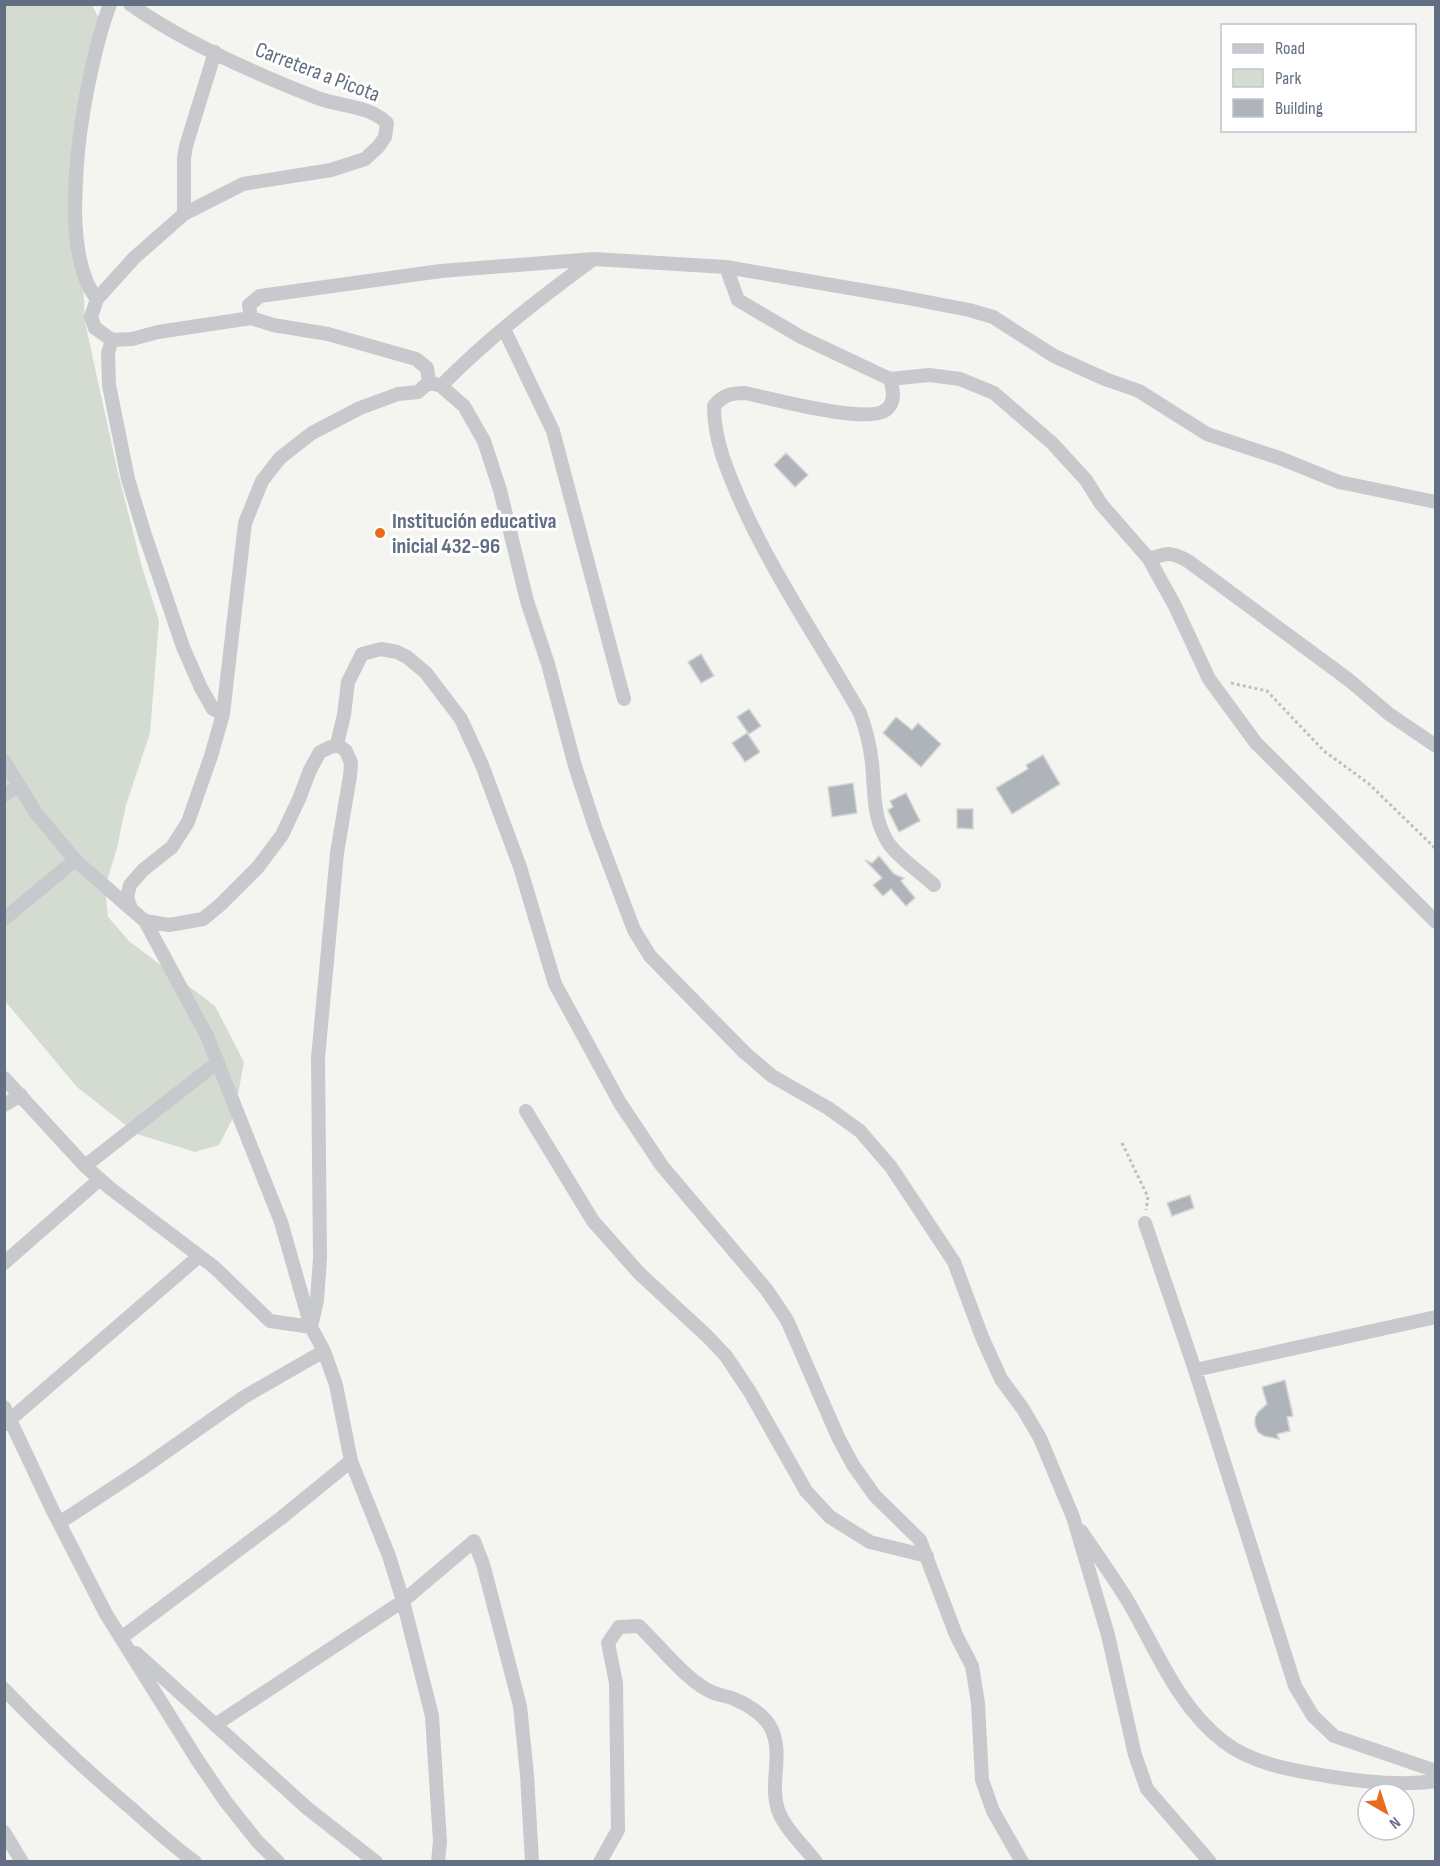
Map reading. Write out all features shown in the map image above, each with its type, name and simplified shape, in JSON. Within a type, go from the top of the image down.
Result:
[{"type":"street","points":[[110,4],[96,51],[80,128],[76,186],[75,236],[88,287],[97,300],[91,317],[95,328],[112,340],[132,339],[158,332],[251,318],[290,329],[328,334],[416,359],[427,368],[435,384],[464,406],[484,441],[500,490],[527,601],[548,664],[575,766],[595,827],[634,930],[650,956],[744,1052],[772,1076],[828,1108],[860,1131],[891,1167],[954,1262],[982,1337],[1001,1379],[1040,1438],[1073,1517],[1108,1635],[1135,1755],[1147,1789],[1210,1862]]},
{"type":"street","name":"Carretera a Picota","points":[[97,300],[134,258],[184,214],[243,183],[331,170],[365,159],[385,137],[387,123],[369,111],[318,99],[215,52],[148,17],[130,4]]},
{"type":"street","points":[[184,214],[185,152],[215,52]]},
{"type":"street","points":[[131,909],[127,897],[130,885],[143,870],[172,847],[188,822],[211,756],[223,714],[245,523],[262,482],[280,458],[312,433],[360,408],[398,394],[418,392],[435,384],[533,304],[594,259]]},
{"type":"street","points":[[251,318],[249,305],[260,296],[441,271],[594,259],[726,267],[969,310],[993,317],[1054,356],[1106,380],[1139,391],[1207,434],[1339,482],[1436,502]]},
{"type":"street","points":[[726,267],[738,300],[801,337],[890,378],[929,375],[960,378],[994,393],[1052,443],[1086,480],[1101,504],[1149,559],[1175,606],[1209,679],[1256,743],[1436,922]]},
{"type":"street","points":[[504,329],[553,431],[624,699]]},
{"type":"street","points":[[112,340],[108,353],[110,385],[128,479],[183,647],[213,709],[223,714]]},
{"type":"street","points":[[890,378],[894,398],[892,403],[886,411],[875,415],[824,411],[746,393],[733,393],[721,398],[714,406],[714,417],[722,458],[757,537],[860,713],[867,732],[872,762],[874,810],[880,828],[891,846],[934,885]]},
{"type":"street","points":[[1149,559],[1168,552],[1188,561],[1350,680],[1389,714],[1436,746]]},
{"type":"street","points":[[145,921],[170,925],[203,919],[258,867],[282,835],[320,752],[336,744],[344,716],[348,682],[362,654],[381,648],[397,652],[407,657],[426,673],[461,719],[482,765],[520,867],[555,984],[620,1103],[662,1166],[766,1289],[787,1320],[838,1437],[853,1465],[875,1496],[920,1540],[956,1635],[972,1666],[978,1703],[982,1780],[993,1811],[1022,1862]]},
{"type":"street","points":[[311,1327],[317,1300],[320,1258],[318,1058],[337,853],[351,763],[346,751],[336,744]]},
{"type":"street","points":[[4,761],[36,813],[75,860],[145,921],[207,1036],[218,1062],[281,1222],[311,1327],[324,1351],[336,1385],[351,1461],[389,1556],[403,1601],[432,1716],[440,1842],[438,1862]]},
{"type":"street","points":[[4,795],[18,787]]},
{"type":"street","points":[[4,919],[75,860]]},
{"type":"street","points":[[85,1166],[218,1062]]},
{"type":"street","points":[[4,1078],[85,1166],[198,1257],[214,1267],[270,1321],[311,1327]]},
{"type":"street","points":[[4,1105],[21,1095]]},
{"type":"street","points":[[526,1111],[593,1221],[639,1273],[726,1356],[750,1392],[806,1491],[822,1509],[830,1517],[870,1542],[927,1556]]},
{"type":"street","points":[[4,1263],[100,1179]]},
{"type":"street","points":[[1145,1223],[1195,1370],[1295,1686],[1313,1716],[1334,1736],[1436,1771]]},
{"type":"street","points":[[8,1422],[198,1257]]},
{"type":"street","points":[[1195,1370],[1436,1317]]},
{"type":"street","points":[[59,1523],[244,1397],[324,1351]]},
{"type":"street","points":[[4,1407],[8,1422],[106,1614],[221,1794],[257,1841],[278,1862]]},
{"type":"street","points":[[122,1640],[351,1461]]},
{"type":"street","points":[[1073,1517],[1129,1604],[1181,1696],[1224,1742],[1250,1756],[1285,1769],[1358,1781],[1422,1783],[1436,1781]]},
{"type":"street","points":[[214,1725],[403,1601],[474,1541],[483,1564],[520,1706],[528,1775],[532,1862]]},
{"type":"street","points":[[600,1862],[618,1830],[616,1683],[608,1643],[619,1627],[639,1626],[699,1684],[713,1693],[736,1699],[757,1712],[771,1727],[777,1746],[774,1787],[778,1811],[816,1862]]},
{"type":"street","points":[[122,1640],[308,1809],[376,1862]]},
{"type":"street","points":[[4,1689],[40,1727],[182,1857],[195,1862]]},
{"type":"street","points":[[4,1832],[22,1862]]},
{"type":"path","points":[[1209,679],[1267,691],[1324,751],[1368,783],[1436,849]]},
{"type":"path","points":[[1122,1143],[1148,1197],[1145,1223]]},
{"type":"green space","points":[[4,5],[92,5],[104,29],[86,125],[81,232],[85,322],[118,473],[142,567],[159,621],[150,733],[126,805],[117,848],[105,887],[108,917],[129,941],[215,1006],[244,1062],[234,1116],[219,1145],[195,1152],[137,1134],[77,1087],[5,1001]]},
{"type":"building","points":[[786,453],[808,475],[795,487],[774,465]]},
{"type":"building","points":[[701,654],[714,676],[701,683],[688,662]]},
{"type":"building","points":[[749,709],[761,726],[749,734],[737,717]]},
{"type":"building","points":[[896,717],[912,730],[918,723],[941,744],[921,767],[883,733]]},
{"type":"building","points":[[747,733],[760,752],[745,762],[732,743]]},
{"type":"building","points":[[1043,755],[1060,784],[1012,814],[996,788],[1028,769],[1026,765]]},
{"type":"building","points":[[853,783],[857,813],[832,817],[828,787]]},
{"type":"building","points":[[906,793],[920,821],[899,832],[888,810],[893,807],[890,801]]},
{"type":"building","points":[[957,809],[973,809],[973,829],[957,828]]},
{"type":"building","points":[[879,856],[894,874],[904,878],[901,881],[915,898],[906,906],[891,889],[883,896],[873,885],[882,878],[865,860],[872,863]]},
{"type":"building","points":[[1190,1195],[1194,1208],[1172,1216],[1167,1203]]},
{"type":"building","points":[[1285,1380],[1293,1416],[1287,1417],[1290,1431],[1277,1434],[1279,1439],[1264,1436],[1258,1432],[1255,1425],[1258,1412],[1267,1404],[1262,1387]]},
{"type":"place","name":"Institución educativa inicial 432-96","points":[[380,533]]}]
